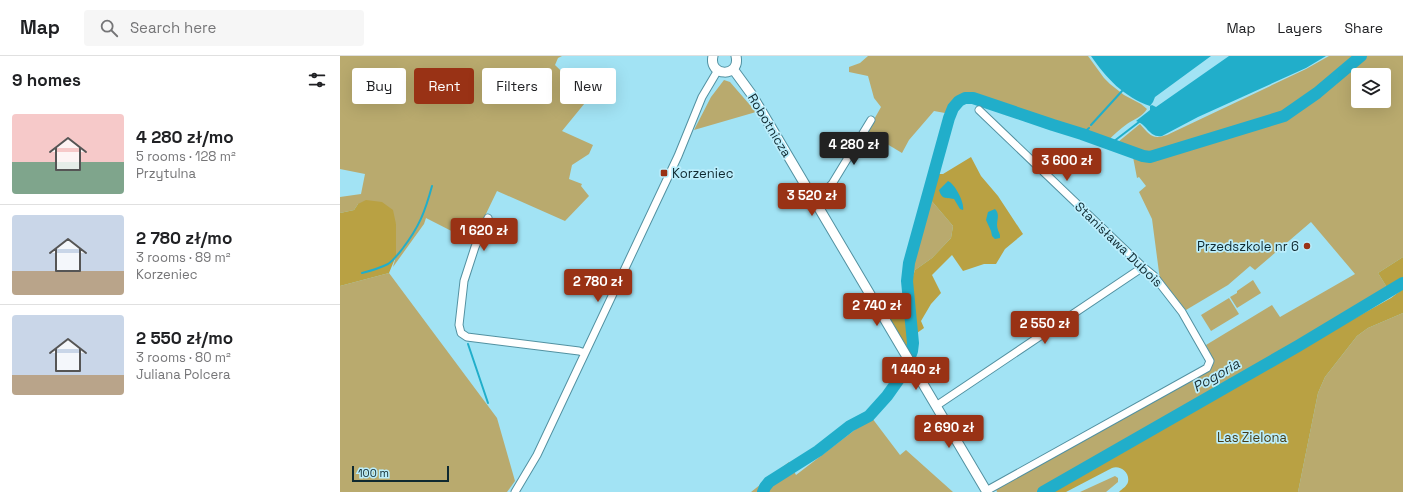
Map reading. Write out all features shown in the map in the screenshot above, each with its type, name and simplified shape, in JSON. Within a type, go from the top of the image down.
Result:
[{"type":"street","points":[[713,56],[713,64],[718,70],[726,72],[733,69],[737,62],[736,56]]},
{"type":"street","name":"Robotnicza","points":[[733,69],[751,93],[987,491]]},
{"type":"street","points":[[514,492],[538,455],[675,162],[702,97],[718,70]]},
{"type":"street","name":"Stanisława Dubois","points":[[979,110],[1154,276],[1182,312],[1209,359],[1208,366],[987,491]]},
{"type":"street","points":[[812,196],[826,190],[832,184],[870,120]]},
{"type":"street","points":[[488,218],[464,281],[459,326],[461,333],[468,337],[585,353]]},
{"type":"street","points":[[936,406],[1143,267]]},
{"type":"shaded area","points":[[340,56],[562,56],[558,58],[555,65],[560,70],[560,104],[584,104],[562,131],[593,145],[589,154],[572,165],[569,179],[582,184],[581,186],[589,196],[565,221],[497,191],[484,218],[475,243],[426,218],[424,224],[393,267],[396,256],[396,224],[358,204],[354,210],[340,213],[340,197],[361,194],[365,174],[340,169]]},
{"type":"shaded area","points":[[868,56],[1088,56],[1110,84],[1124,95],[1147,109],[1140,116],[1119,130],[1108,141],[1013,107],[970,95],[955,100],[949,111],[945,113],[934,111],[909,140],[902,153],[867,132],[881,107],[874,98],[868,76],[849,72],[849,67],[860,63]]},
{"type":"shaded area","points":[[1329,56],[1355,56],[1280,116],[1152,155],[1129,150],[1118,142],[1140,124],[1152,136],[1158,137],[1167,135],[1306,69]]},
{"type":"shaded area","points":[[1365,56],[1403,56],[1403,257],[1378,273],[1388,289],[1038,492],[997,492],[996,489],[1210,370],[1214,362],[1206,345],[1272,305],[1280,317],[1355,274],[1311,222],[1255,270],[1250,266],[1228,285],[1186,310],[1160,280],[1152,219],[1139,192],[1146,186],[1139,177],[1137,178],[1133,157],[1153,160],[1286,118],[1301,109]]},
{"type":"shaded area","points":[[724,80],[730,82],[756,112],[694,130],[711,97]]},
{"type":"shaded area","points":[[930,199],[953,226],[951,238],[932,258],[915,270],[910,286],[911,272]]},
{"type":"shaded area","points":[[389,273],[497,418],[515,481],[507,492],[340,492],[340,286]]},
{"type":"shaded area","points":[[1253,280],[1261,293],[1237,308],[1230,297]]},
{"type":"shaded area","points":[[1229,298],[1239,314],[1211,331],[1201,315]]},
{"type":"shaded area","points":[[1403,313],[1403,492],[1298,492],[1318,393],[1325,377],[1357,336],[1368,328]]},
{"type":"shaded area","points":[[872,418],[900,455],[906,450],[953,492],[751,492],[789,462],[796,475]]},
{"type":"shaded area","points":[[1115,476],[1118,478],[1118,482],[1106,492],[1080,492]]},
{"type":"green space","points":[[971,157],[981,176],[998,196],[1023,234],[1005,249],[996,264],[984,264],[963,271],[952,255],[932,275],[941,293],[931,304],[921,321],[924,328],[917,333],[914,358],[889,318],[911,310],[910,286],[915,270],[932,258],[951,238],[953,226],[930,199],[938,174],[943,174]]},
{"type":"green space","points":[[366,200],[382,202],[393,210],[396,224],[396,256],[389,273],[340,286],[340,213],[354,210],[358,204]]},
{"type":"green space","points":[[1403,257],[1403,278],[1388,289],[1378,273]]},
{"type":"green space","name":"Las Zielona","points":[[1403,289],[1403,313],[1368,328],[1357,336],[1325,377],[1318,393],[1298,492],[1119,492],[1127,485],[1128,478],[1124,470],[1115,467],[1066,492],[1048,492],[1391,298]]},
{"type":"water","points":[[1091,56],[1211,56],[1155,97],[1150,106],[1132,97],[1116,86]]},
{"type":"water","points":[[1229,56],[1326,56],[1306,68],[1198,117],[1162,136],[1154,135],[1136,121],[1150,110],[1150,106],[1152,105],[1156,107]]},
{"type":"water","points":[[948,181],[954,186],[959,194],[963,210],[960,209],[954,199],[944,198],[941,195],[939,190]]},
{"type":"water","points":[[995,209],[998,215],[997,226],[1000,238],[995,239],[992,236],[986,220],[988,212]]},
{"type":"waterway","points":[[763,492],[769,482],[818,451],[850,426],[869,416],[887,396],[904,372],[912,351],[913,343],[907,281],[909,263],[949,118],[953,108],[959,101],[965,98],[973,98],[1143,156],[1150,157],[1284,116],[1317,93],[1361,56]]},
{"type":"waterway","points":[[1091,125],[1122,91]]},
{"type":"waterway","points":[[1109,145],[1139,122]]},
{"type":"waterway","points":[[1082,134],[1089,128]]},
{"type":"waterway","points":[[362,273],[388,264],[398,254],[409,240],[417,226],[424,212],[432,186]]},
{"type":"waterway","name":"Pogoria","points":[[1043,492],[1298,346],[1403,283]]},
{"type":"waterway","points":[[468,344],[488,403]]},
{"type":"place","name":"Korzeniec","points":[[664,173]]},
{"type":"place","name":"Przedszkole nr 6","points":[[1307,246]]}]
